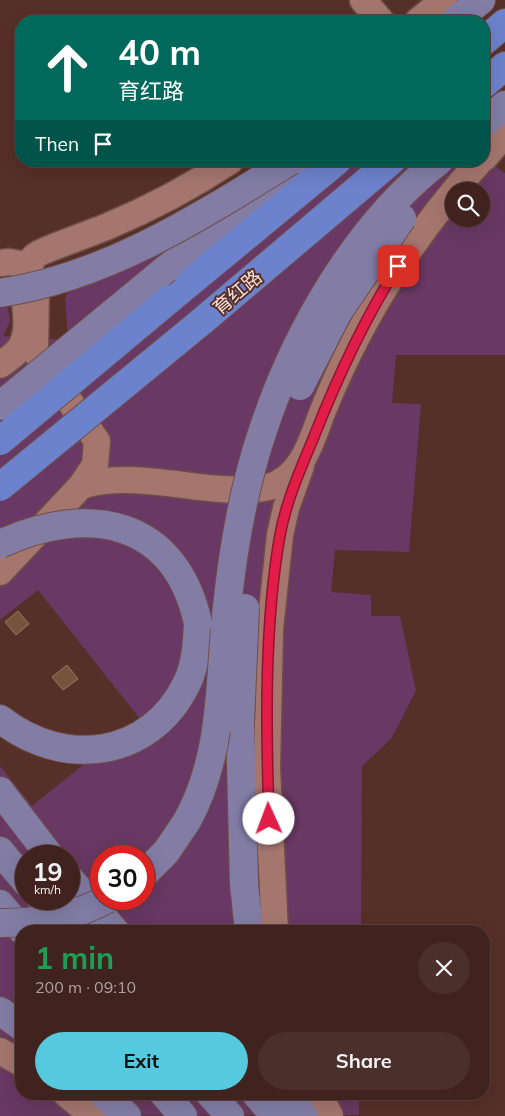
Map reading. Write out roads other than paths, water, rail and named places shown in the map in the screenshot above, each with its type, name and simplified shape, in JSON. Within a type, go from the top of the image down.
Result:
[{"type":"highway","points":[[490,36],[505,23]]},
{"type":"highway","points":[[490,79],[505,66]]},
{"type":"highway","name":"育红路","points":[[0,442],[331,167]]},
{"type":"highway","name":"育红路","points":[[0,487],[193,329],[384,167]]},
{"type":"main road","points":[[462,15],[481,0]]},
{"type":"main road","points":[[490,118],[505,105]]},
{"type":"main road","points":[[0,293],[62,278],[140,249],[223,203],[280,167]]},
{"type":"main road","points":[[0,406],[166,269],[229,222],[296,167]]},
{"type":"main road","points":[[155,863],[166,852],[187,821],[200,798],[209,771],[216,735],[225,626],[237,530],[254,460],[274,401],[317,309],[354,251],[411,185],[432,167]]},
{"type":"main road","points":[[248,925],[244,884],[240,722],[246,581],[256,516],[275,444],[304,377],[338,312],[420,192],[441,167]]},
{"type":"main road","points":[[0,544],[24,534],[62,524],[84,522],[123,529],[151,544],[174,565],[184,581],[194,604],[198,623],[194,663],[188,681],[178,700],[154,726],[129,742],[90,750],[69,750],[28,737],[0,718]]},
{"type":"main road","points":[[0,791],[42,845]]},
{"type":"main road","points":[[0,852],[15,869]]},
{"type":"main road","points":[[80,891],[110,925]]},
{"type":"main road","points":[[0,904],[18,925]]},
{"type":"main road","points":[[0,922],[40,920],[68,915],[90,906]]},
{"type":"main road","points":[[51,910],[64,925]]},
{"type":"main road","points":[[0,1011],[15,1022]]},
{"type":"main road","points":[[0,1030],[15,1039]]},
{"type":"main road","points":[[101,1100],[127,1116]]},
{"type":"main road","points":[[169,1100],[183,1116]]},
{"type":"main road","points":[[215,1100],[230,1116]]},
{"type":"main road","points":[[261,1100],[275,1116]]},
{"type":"main road","points":[[295,1100],[303,1116]]},
{"type":"street","points":[[363,0],[376,15]]},
{"type":"street","points":[[425,15],[444,0]]},
{"type":"street","points":[[490,151],[505,134]]},
{"type":"street","points":[[18,262],[72,242],[145,210],[185,189],[220,167]]},
{"type":"street","points":[[275,925],[268,788],[268,698],[274,588],[286,508],[331,391],[371,310],[416,238],[475,167]]},
{"type":"street","points":[[18,262],[35,279],[36,351],[97,441],[123,466],[132,470],[246,482],[270,497],[279,512],[282,528]]},
{"type":"street","points":[[5,362],[20,348],[25,335],[24,278],[18,262]]},
{"type":"street","points":[[5,362],[22,355],[32,356],[41,360]]},
{"type":"street","points":[[0,572],[81,486],[95,465],[97,441]]},
{"type":"street","points":[[81,486],[118,479],[217,489],[247,490],[282,482],[303,461]]},
{"type":"street","points":[[0,1051],[15,1060]]},
{"type":"street","points":[[322,1100],[330,1116]]}]
